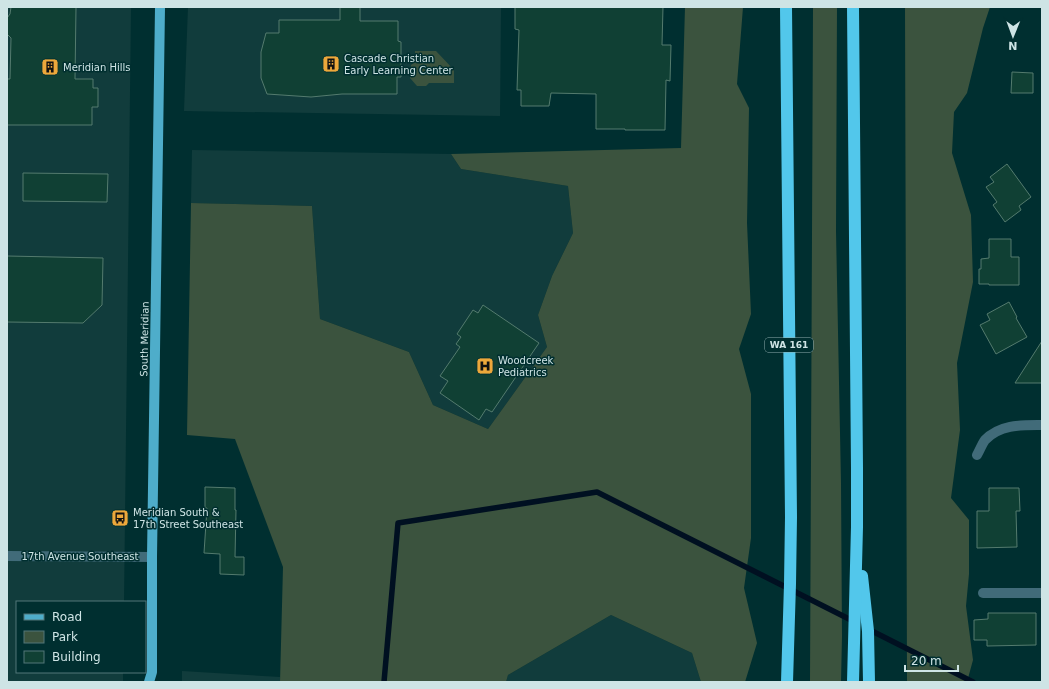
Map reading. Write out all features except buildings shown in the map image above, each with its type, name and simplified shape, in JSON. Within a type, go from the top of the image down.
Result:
[{"type":"highway","name":"WA 161","points":[[786,7],[791,510],[787,682]]},
{"type":"highway","points":[[853,7],[857,527],[853,682]]},
{"type":"highway","points":[[857,527],[868,631],[869,682]]},
{"type":"main road","name":"South Meridian","points":[[156,682],[150,677],[160,7]]},
{"type":"street","points":[[977,455],[984,441],[995,432],[1008,427],[1020,425],[1042,425]]},
{"type":"street","name":"17th Avenue Southeast","points":[[7,556],[152,557]]},
{"type":"street","points":[[983,593],[1042,593]]},
{"type":"shaded area","points":[[7,7],[131,7],[124,601],[16,601],[16,673],[123,673],[123,682],[7,682]]},
{"type":"shaded area","points":[[188,7],[501,7],[500,116],[184,111]]},
{"type":"shaded area","points":[[192,150],[451,154],[461,169],[568,186],[573,233],[552,276],[538,315],[547,347],[488,429],[433,405],[409,352],[320,319],[312,206],[191,203]]},
{"type":"shaded area","points":[[611,615],[692,653],[701,682],[506,682],[508,675]]},
{"type":"shaded area","points":[[182,671],[280,677],[280,682],[182,682]]},
{"type":"green space","points":[[685,7],[743,7],[737,84],[749,108],[747,223],[751,314],[739,349],[751,394],[751,538],[744,588],[757,643],[745,682],[701,682],[692,653],[611,615],[508,675],[506,682],[280,682],[283,567],[235,439],[187,435],[191,203],[312,206],[320,319],[409,352],[433,405],[488,429],[547,347],[538,315],[552,276],[573,233],[568,186],[461,169],[451,154],[681,148]]},
{"type":"green space","points":[[813,7],[837,7],[836,231],[841,483],[841,682],[810,682]]},
{"type":"green space","points":[[905,7],[990,7],[983,28],[967,93],[954,112],[952,153],[971,215],[973,282],[957,363],[960,430],[951,498],[969,520],[969,574],[966,606],[973,660],[967,682],[907,682]]},
{"type":"green space","points":[[415,51],[436,51],[454,70],[454,83],[429,83],[426,86],[417,86],[410,78],[411,65],[415,62]]},
{"type":"waterway","points":[[384,682],[398,523],[597,492],[855,622]]},
{"type":"waterway","points":[[868,629],[973,682]]},
{"type":"place","name":"Cascade Christian Early Learning Center","points":[[331,64]]},
{"type":"place","name":"Meridian Hills","points":[[50,67]]},
{"type":"place","name":"Woodcreek Pediatrics","points":[[485,366]]},
{"type":"place","name":"Meridian South & 17th Street Southeast","points":[[120,518]]}]
